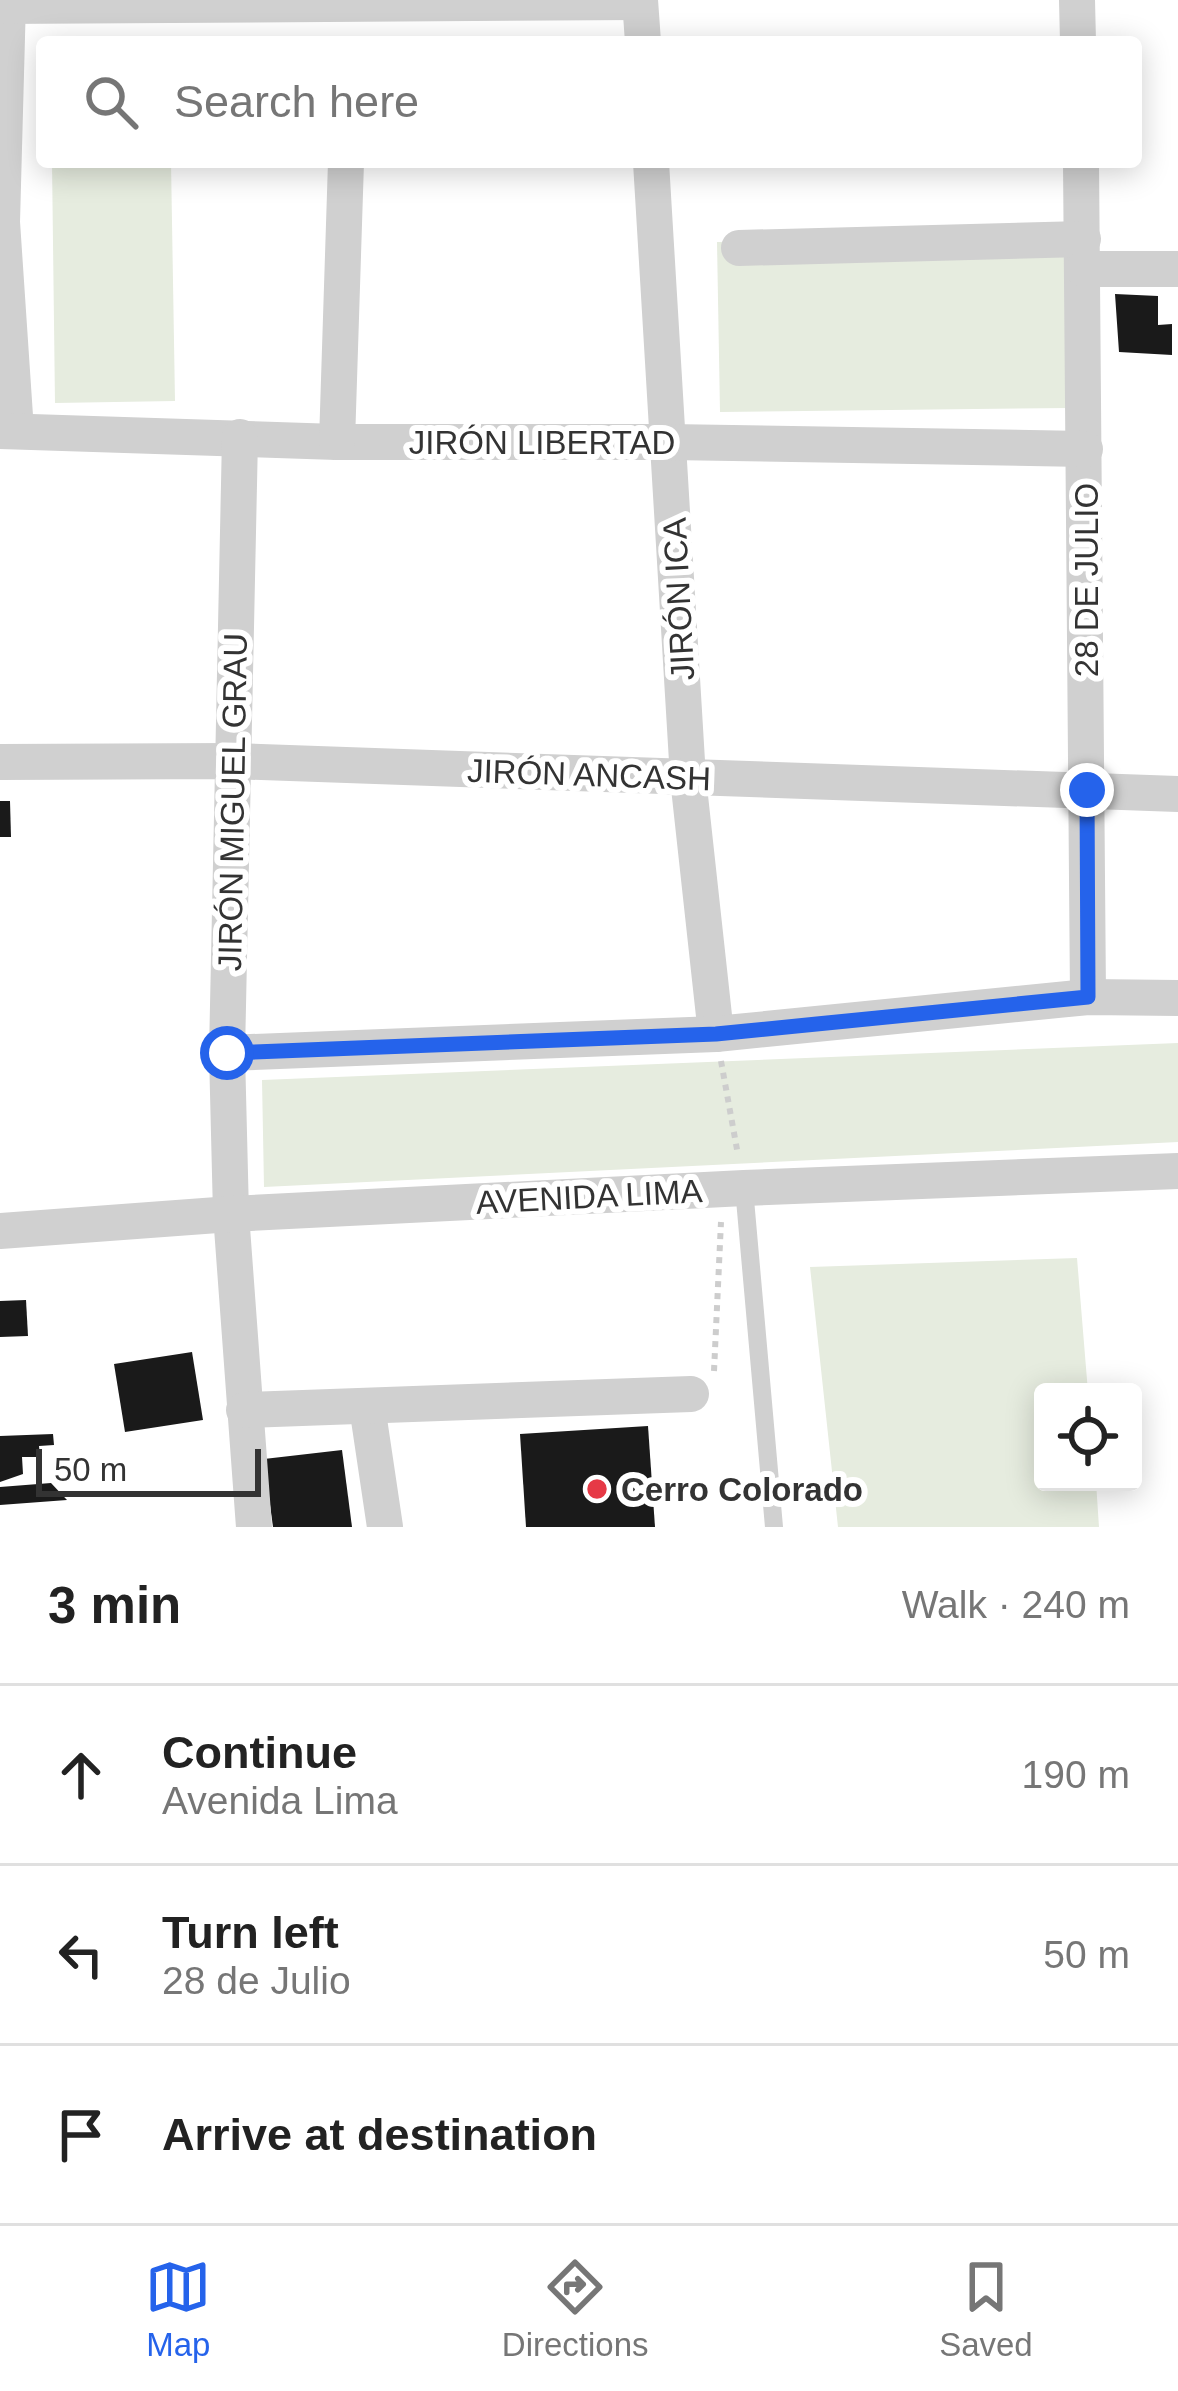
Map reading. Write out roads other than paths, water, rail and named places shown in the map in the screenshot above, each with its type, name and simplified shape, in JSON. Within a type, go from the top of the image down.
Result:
[{"type":"street","points":[[1077,0],[1078,36]]},
{"type":"street","points":[[8,431],[2,222],[5,4],[350,16],[640,1],[643,36]]},
{"type":"street","points":[[337,442],[346,168]]},
{"type":"street","name":"JIRÓN ICA","points":[[650,168],[688,778],[716,1034]]},
{"type":"street","name":"28 DE JULIO","points":[[1081,168],[1088,997]]},
{"type":"street","points":[[739,248],[1083,254],[1178,269]]},
{"type":"street","name":"JIRÓN LIBERTAD","points":[[8,431],[337,442],[1085,449]]},
{"type":"street","name":"JIRÓN MIGUEL GRAU","points":[[239,436],[227,1053],[231,1214],[254,1527]]},
{"type":"street","name":"JIRÓN ANCASH","points":[[0,762],[231,761],[1178,794]]},
{"type":"street","points":[[227,1053],[716,1034],[1088,997],[1178,998]]},
{"type":"street","name":"AVENIDA LIMA","points":[[0,1231],[231,1214],[1178,1171]]},
{"type":"street","points":[[244,1410],[692,1394]]},
{"type":"street","points":[[367,1406],[385,1527]]},
{"type":"lane","points":[[733,1189],[774,1527]]},
{"type":"place","name":"Cerro Colorado","points":[[597,1489]]}]
